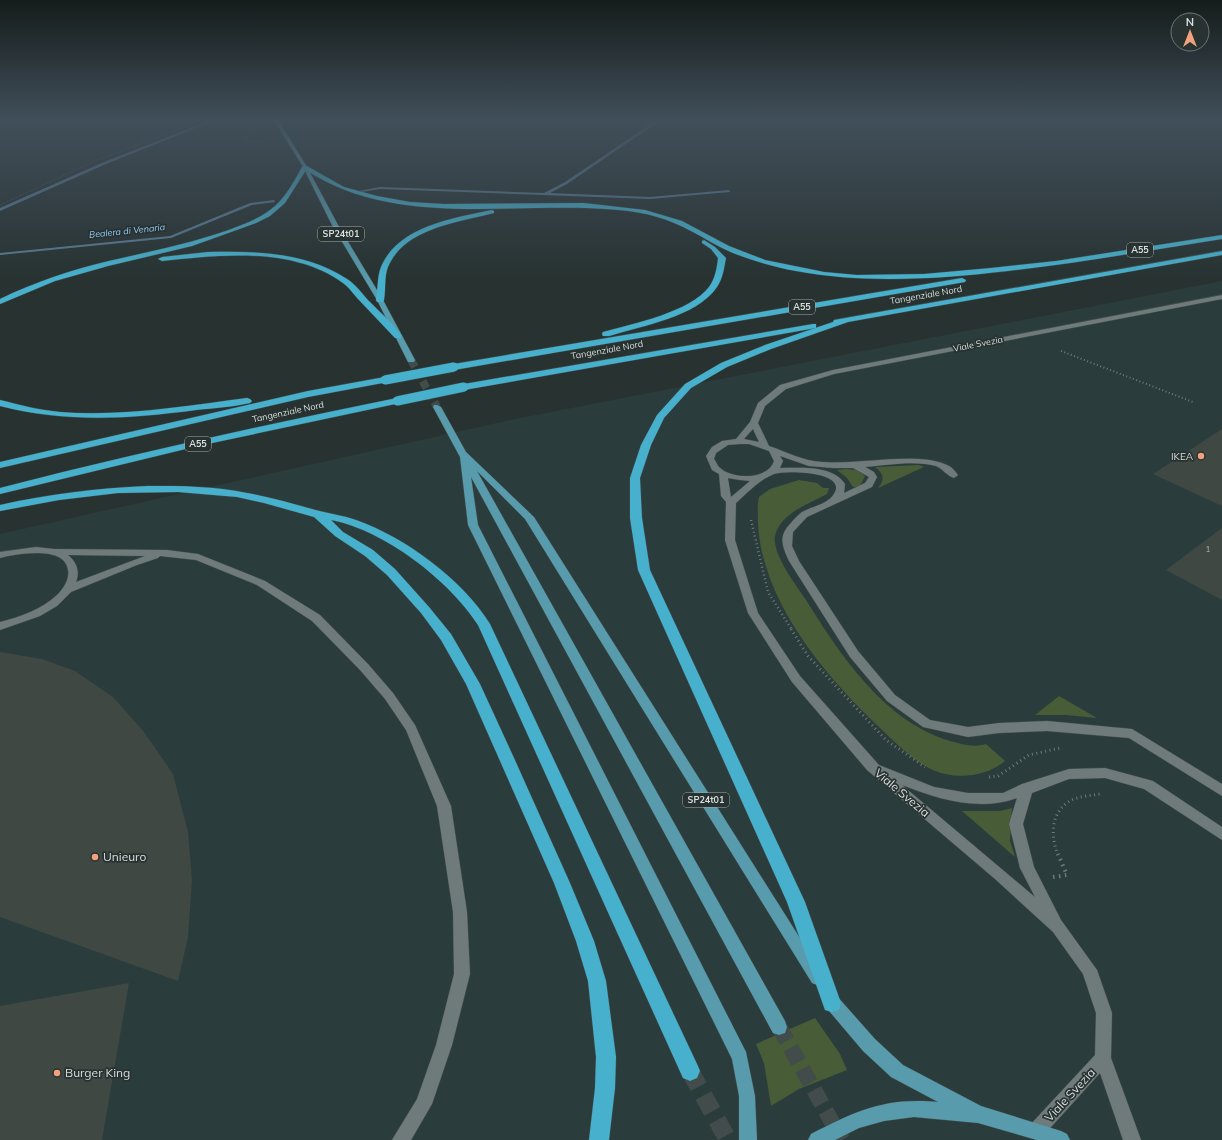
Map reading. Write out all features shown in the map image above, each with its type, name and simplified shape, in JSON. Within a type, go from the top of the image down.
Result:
[{"type":"highway","points":[[0,302],[30,287],[59,276],[187,246],[236,230],[272,212],[290,193],[301,173]]},
{"type":"highway","points":[[315,173],[340,188],[391,202],[426,206],[461,207],[550,204],[587,205],[622,208],[644,212],[684,224],[718,243],[756,259],[792,268],[826,274],[875,277],[924,276],[1058,263]]},
{"type":"highway","points":[[380,300],[384,267],[390,256],[400,244],[415,235],[439,225],[466,217],[496,212],[560,207],[620,211],[672,224],[693,234],[713,248],[722,258],[720,275],[711,291],[694,304],[654,320],[545,351]]},
{"type":"highway","name":"Tangenziale Nord","points":[[0,465],[308,394],[545,351],[1058,263],[1222,237]]},
{"type":"highway","name":"Tangenziale Nord","points":[[0,491],[88,468],[397,400],[1222,253]]},
{"type":"highway","points":[[6,308],[60,283],[114,267],[192,256],[232,254],[268,256],[296,261],[320,268],[346,282],[398,336]]},
{"type":"highway","points":[[832,1003],[796,902],[644,570],[636,518],[635,478],[646,445],[660,417],[688,386],[724,365],[768,347],[845,321]]},
{"type":"highway","points":[[0,403],[16,409],[59,414],[123,415],[308,394]]},
{"type":"highway","points":[[0,508],[102,491],[139,488],[171,488],[238,494],[278,502],[317,514],[350,521],[403,548],[433,570],[468,602],[484,624],[690,1071]]},
{"type":"highway","points":[[317,514],[340,534],[385,567],[425,610],[446,638],[473,684],[507,758],[562,883],[585,941],[597,981],[606,1056],[605,1088],[599,1140]]},
{"type":"main road","name":"SP24t01","points":[[308,173],[335,225],[380,300],[411,360]]},
{"type":"main road","name":"SP24t01","points":[[437,407],[464,454],[529,517],[832,1003],[869,1045],[897,1071],[978,1114]]},
{"type":"main road","name":"SP24t01","points":[[464,454],[472,525],[740,1058],[746,1096],[748,1140]]},
{"type":"main road","points":[[464,454],[779,1027]]},
{"type":"main road","points":[[817,1140],[856,1120],[884,1112],[914,1108],[978,1114],[1061,1140]]},
{"type":"street","name":"Viale Svezia","points":[[737,442],[754,423],[761,405],[783,388],[833,372],[1222,296]]},
{"type":"street","points":[[754,423],[770,449],[778,456],[780,462],[774,472]]},
{"type":"street","points":[[759,478],[739,478],[723,473],[712,464],[710,458],[712,452],[717,447],[726,443],[749,442],[770,449],[794,460],[809,463],[822,465],[855,465],[925,462],[942,466],[954,475]]},
{"type":"street","points":[[855,465],[870,472],[873,477],[869,485],[804,515],[788,531],[787,546],[794,561],[854,654],[891,698],[928,724],[968,732],[999,728],[1047,726],[1132,734],[1222,791]]},
{"type":"street","points":[[731,502],[759,478],[774,472],[816,472],[836,478],[841,484],[842,488],[834,501]]},
{"type":"street","name":"Viale Svezia","points":[[723,473],[726,496],[731,502],[730,540],[753,613],[796,679],[871,766],[1058,927],[1089,970],[1104,1013],[1103,1058],[1132,1140]]},
{"type":"street","points":[[0,556],[15,551],[37,550],[55,552],[167,553],[198,557],[261,583],[316,618],[364,667],[388,696],[411,728],[444,806],[460,912],[462,974],[444,1045],[424,1104],[401,1140]]},
{"type":"street","points":[[55,552],[67,558],[74,566],[73,578],[67,590]]},
{"type":"street","points":[[0,626],[36,614],[54,602],[67,590],[133,563],[167,553]]},
{"type":"street","points":[[871,766],[933,792],[968,798],[1003,798],[1069,774],[1105,773],[1148,785],[1222,834]]},
{"type":"street","points":[[1027,788],[1016,824],[1027,868],[1058,927]]},
{"type":"street","name":"Viale Svezia","points":[[1036,1131],[1103,1058]]},
{"type":"path","points":[[0,205],[69,173]]},
{"type":"path","points":[[1061,351],[1193,402]]},
{"type":"path","points":[[752,513],[751,519],[768,592],[808,656],[886,740],[928,769]]},
{"type":"path","points":[[983,778],[998,776],[1029,755],[1066,747]]},
{"type":"path","points":[[1033,880],[1067,875],[1055,850],[1053,834],[1055,819],[1066,804],[1078,798],[1102,793]]},
{"type":"shaded area","points":[[1222,281],[1222,1140],[0,1140],[0,534],[515,419]]},
{"type":"green space","points":[[919,465],[924,467],[878,488],[882,482],[882,475],[875,467]]},
{"type":"green space","points":[[837,470],[857,470],[865,476],[859,488],[853,487],[847,478]]},
{"type":"green space","points":[[799,480],[817,483],[823,488],[829,488],[827,494],[789,515],[778,528],[775,536],[775,543],[781,560],[791,578],[834,643],[866,684],[905,718],[926,731],[950,741],[972,746],[986,744],[1005,761],[989,771],[980,774],[960,776],[933,770],[919,762],[905,751],[880,728],[859,708],[819,662],[800,636],[784,609],[771,582],[762,553],[758,524],[759,497],[770,489]]},
{"type":"green space","points":[[1059,696],[1097,718],[1066,715],[1035,715]]},
{"type":"green space","points":[[1012,808],[1010,841],[1015,857],[962,811],[1000,811]]},
{"type":"green space","points":[[815,1018],[840,1054],[847,1070],[799,1089],[771,1106],[764,1063],[756,1044]]},
{"type":"building","name":"IKEA","points":[[1222,429],[1222,506],[1153,474]]},
{"type":"building","points":[[1222,528],[1222,600],[1166,570]]},
{"type":"building","name":"Unieuro","points":[[0,652],[42,659],[75,671],[113,697],[144,732],[173,774],[188,832],[192,881],[188,937],[178,981],[0,917]]},
{"type":"building","name":"Burger King","points":[[129,983],[102,1140],[0,1140],[0,1006]]},
{"type":"waterway","points":[[0,210],[82,173]]},
{"type":"waterway","name":"Bealera di Venaria","points":[[361,191],[380,188],[545,194],[580,173]]},
{"type":"waterway","points":[[546,194],[650,198],[729,191]]},
{"type":"waterway","name":"Bealera di Venaria","points":[[0,254],[171,237],[251,204],[274,201]]},
{"type":"tunnel","points":[[411,360],[437,407]]},
{"type":"tunnel","points":[[779,1027],[842,1140]]},
{"type":"tunnel","points":[[690,1071],[728,1140]]},
{"type":"place","name":"IKEA","points":[[1201,456]]},
{"type":"place","name":"Unieuro","points":[[95,857]]},
{"type":"place","name":"Burger King","points":[[57,1073]]}]
